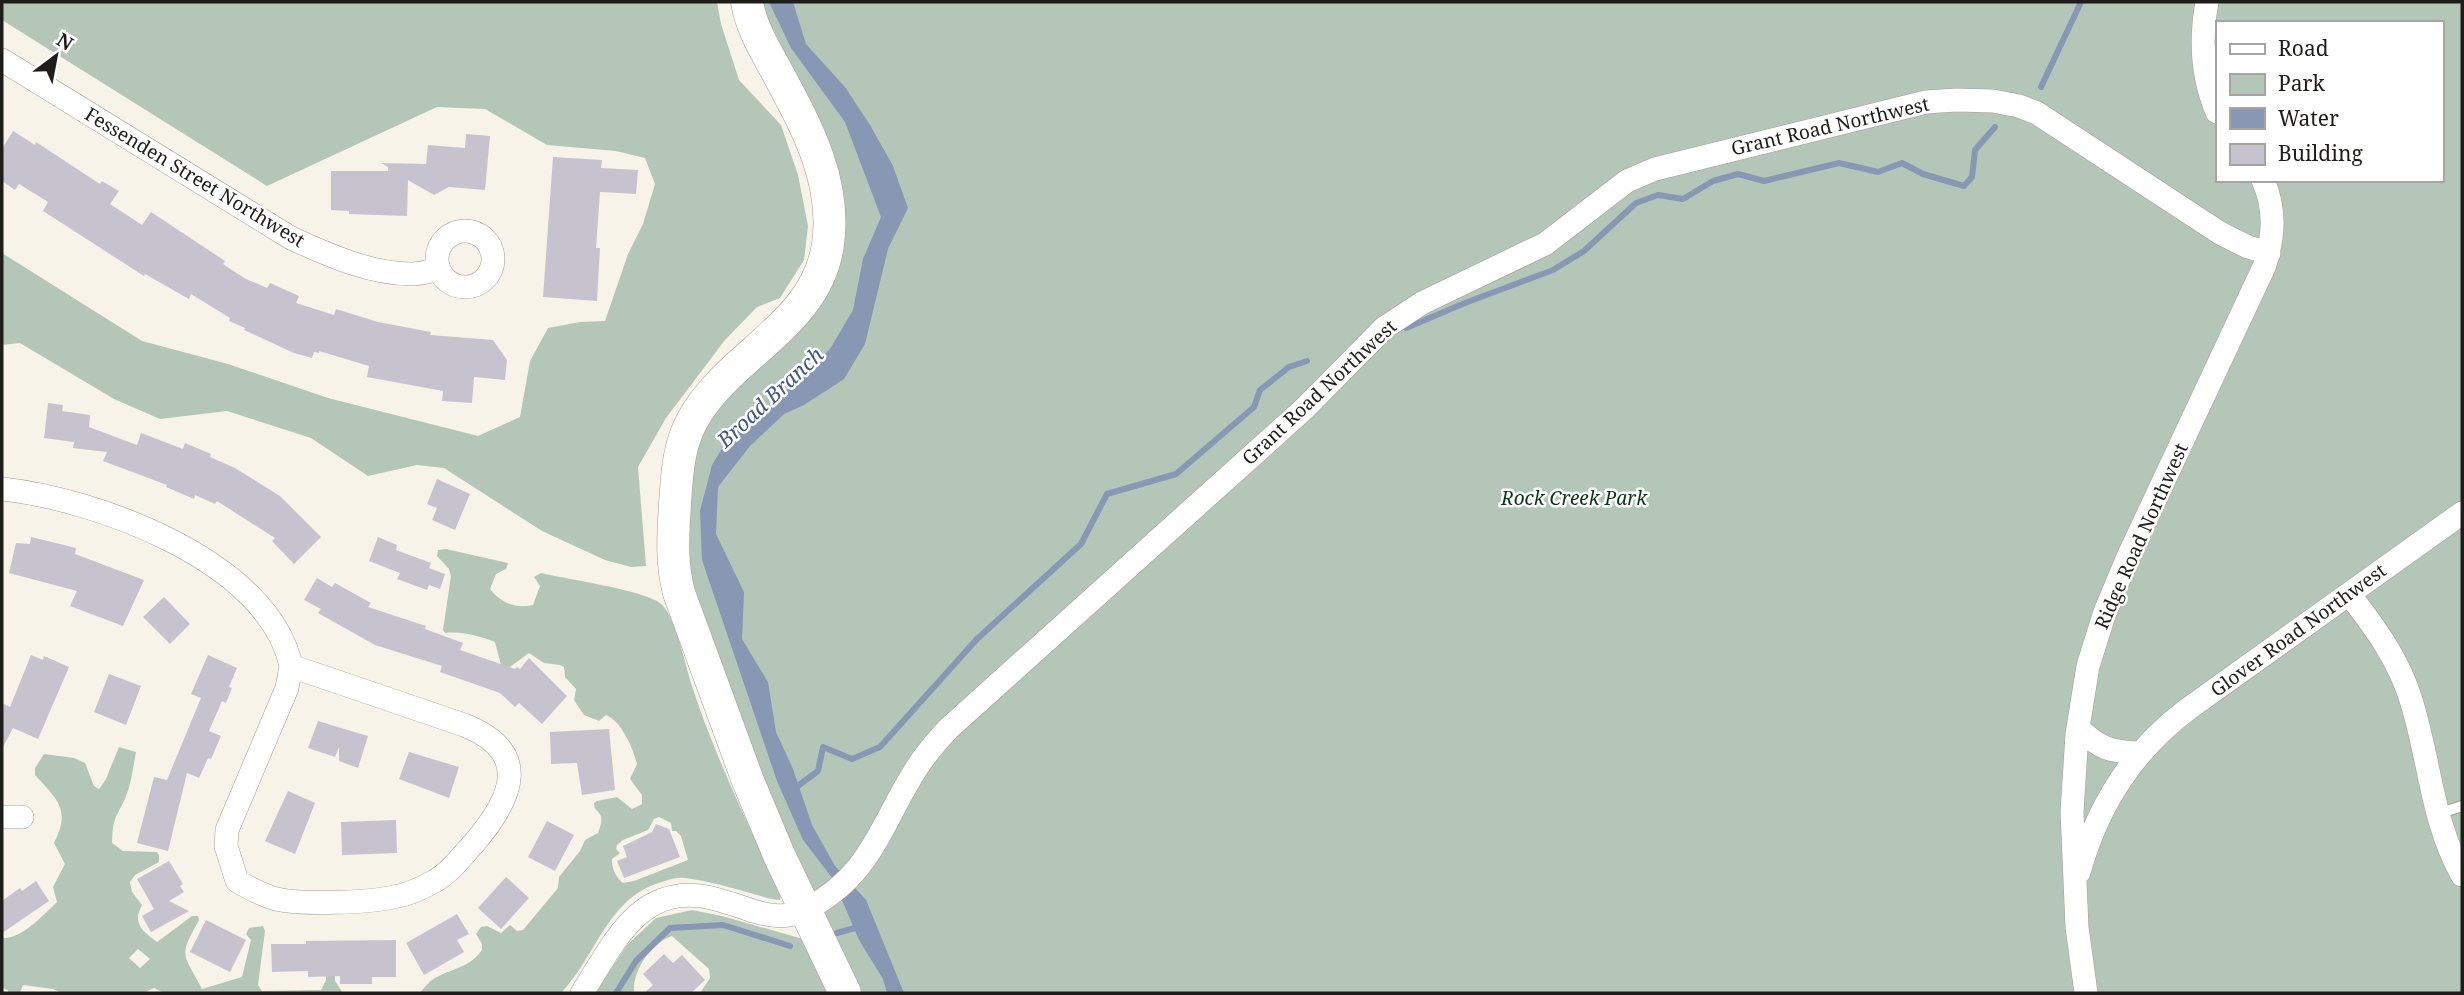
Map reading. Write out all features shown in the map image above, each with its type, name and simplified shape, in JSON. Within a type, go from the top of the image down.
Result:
[{"type":"main road","points":[[747,2],[756,33],[814,146],[828,195],[828,243],[821,274],[805,302],[715,389],[691,423],[678,461],[673,554],[679,593],[728,732],[768,830],[845,993]]},
{"type":"street","points":[[2207,2],[2203,37],[2204,68],[2216,109]]},
{"type":"street","name":"Fessenden Street Northwest","points":[[2,60],[291,238],[342,260],[380,271],[413,274],[439,269]]},
{"type":"street","name":"Grant Road Northwest","points":[[805,910],[853,875],[879,839],[917,768],[948,729],[1305,408],[1374,337],[1410,309],[1545,244],[1616,187],[1638,175],[1911,105],[1941,101],[1993,101],[2019,106],[2046,118],[2220,233],[2248,247],[2269,253]]},
{"type":"street","name":"Ridge Road Northwest","points":[[2085,993],[2075,885],[2072,812],[2078,728],[2088,666],[2105,612],[2128,557],[2269,253],[2272,205],[2264,182]]},
{"type":"street","points":[[2,489],[67,501],[151,531],[203,560],[242,587],[260,607],[285,644],[291,666],[287,688],[227,830],[226,846],[237,881],[276,899],[306,902],[399,896],[436,880],[457,862],[503,804],[509,786],[508,761],[497,744],[484,733],[291,666]]},
{"type":"street","name":"Glover Road Northwest","points":[[2075,885],[2103,806],[2139,753],[2178,717],[2462,513]]},
{"type":"street","points":[[2349,594],[2389,651],[2411,698],[2443,836],[2462,875]]},
{"type":"street","points":[[2078,728],[2102,748],[2120,753],[2139,753]]},
{"type":"street","points":[[582,993],[626,928],[644,908],[664,898],[684,895],[706,897],[774,916],[792,915],[805,910]]},
{"type":"lane","points":[[2437,814],[2462,806]]},
{"type":"green space","points":[[2,2],[717,2],[721,24],[739,80],[781,125],[798,175],[808,226],[804,260],[780,298],[757,307],[725,340],[666,418],[638,467],[646,566],[631,567],[605,560],[542,531],[444,468],[417,465],[368,476],[311,438],[227,411],[160,419],[114,399],[20,343],[2,345],[2,253],[142,341],[228,364],[328,398],[478,436],[520,417],[530,361],[548,328],[605,321],[628,254],[643,224],[655,184],[645,158],[616,151],[547,145],[485,109],[437,107],[267,186],[2,20]]},
{"type":"green space","name":"Rock Creek Park","points":[[758,2],[2462,2],[2462,993],[856,993],[737,738],[685,571],[687,469],[713,401],[834,272]]},
{"type":"green space","points":[[446,549],[508,563],[506,569],[496,574],[490,589],[499,598],[515,605],[533,605],[540,586],[534,577],[541,573],[621,589],[660,603],[675,628],[710,737],[781,895],[780,900],[700,880],[672,879],[642,891],[627,902],[604,930],[561,993],[420,993],[434,978],[467,964],[477,956],[482,950],[482,944],[476,934],[481,927],[487,926],[501,933],[510,925],[517,931],[523,930],[558,888],[559,877],[580,851],[585,840],[598,833],[601,817],[594,803],[617,797],[632,809],[642,804],[642,795],[630,779],[637,764],[626,736],[617,723],[606,715],[599,721],[584,715],[574,700],[576,689],[565,677],[564,667],[544,663],[529,653],[507,669],[501,665],[495,642],[464,633],[445,633],[443,630],[451,576],[449,569],[437,556],[438,550]],"holes":[[[659,817],[671,823],[672,831],[681,836],[688,860],[623,883],[612,865],[612,859],[620,853],[616,849],[617,845],[648,830],[654,819]]]},
{"type":"green space","points":[[119,747],[136,752],[132,777],[115,820],[112,843],[123,851],[157,852],[159,855],[159,862],[135,875],[130,882],[132,892],[142,905],[138,922],[147,934],[157,942],[192,916],[198,916],[199,920],[188,942],[186,955],[202,989],[242,977],[251,940],[246,934],[249,928],[263,926],[265,931],[258,985],[262,991],[321,990],[326,980],[325,953],[334,952],[335,981],[343,993],[164,993],[154,988],[143,993],[62,993],[53,989],[23,985],[20,993],[8,993],[8,990],[2,988],[2,938],[9,938],[24,931],[57,902],[53,887],[65,864],[54,843],[61,822],[60,806],[35,775],[35,768],[44,754],[74,758],[85,763],[94,786],[99,789]],"holes":[[[138,949],[150,959],[140,968],[129,958]]]},
{"type":"green space","points":[[692,910],[803,939],[830,993],[700,993],[710,978],[709,969],[672,936],[657,945],[644,959],[636,976],[634,993],[595,993],[627,945],[656,918]]},
{"type":"water","points":[[769,2],[793,2],[806,44],[845,87],[870,125],[893,166],[908,208],[888,249],[865,344],[844,379],[804,405],[784,414],[750,446],[718,487],[716,534],[744,592],[742,639],[768,682],[776,732],[793,769],[812,825],[835,866],[866,900],[904,993],[887,993],[883,979],[859,940],[833,879],[803,840],[777,781],[702,560],[700,511],[712,465],[737,424],[759,413],[830,349],[853,310],[863,259],[881,217],[845,122],[791,48]]},
{"type":"building","points":[[13,131],[35,145],[36,142],[100,184],[102,181],[119,191],[110,204],[142,225],[151,212],[225,261],[223,264],[244,278],[267,288],[270,283],[299,296],[296,303],[334,315],[336,309],[378,322],[431,332],[430,335],[493,340],[507,360],[505,380],[474,377],[472,403],[442,401],[443,391],[367,377],[369,366],[319,351],[314,352],[312,358],[294,353],[244,330],[245,328],[229,321],[230,318],[191,294],[189,299],[145,274],[144,276],[43,211],[48,202],[19,184],[15,190],[2,181],[2,149]]},
{"type":"building","points":[[466,134],[490,136],[485,190],[449,187],[434,195],[408,180],[407,216],[349,214],[349,211],[331,210],[331,171],[388,171],[388,167],[381,163],[426,164],[428,145],[465,148]]},
{"type":"building","points":[[553,157],[602,160],[601,168],[638,170],[636,194],[600,192],[596,248],[600,248],[597,301],[543,297]]},
{"type":"building","points":[[48,403],[63,405],[62,411],[90,415],[89,427],[137,445],[141,433],[183,449],[185,443],[211,454],[210,457],[235,468],[280,496],[321,537],[294,564],[272,541],[275,538],[217,501],[215,504],[195,495],[194,499],[166,487],[167,485],[103,461],[107,452],[73,448],[74,442],[44,438]]},
{"type":"building","points":[[437,479],[470,494],[455,530],[432,520],[437,508],[427,504]]},
{"type":"building","points":[[31,537],[76,548],[75,554],[144,580],[123,626],[70,606],[77,591],[9,573],[16,543],[30,544]]},
{"type":"building","points":[[378,537],[397,545],[396,550],[431,563],[429,568],[445,574],[440,589],[429,585],[427,590],[397,579],[400,573],[369,561]]},
{"type":"building","points":[[317,578],[332,587],[335,583],[371,603],[368,607],[426,626],[425,629],[463,643],[460,650],[515,669],[520,669],[529,658],[567,696],[542,724],[519,703],[515,707],[500,693],[440,672],[442,666],[375,645],[318,613],[321,609],[304,600]]},
{"type":"building","points":[[164,597],[190,624],[170,644],[143,617]]},
{"type":"building","points":[[31,655],[43,660],[44,656],[69,667],[38,739],[13,728],[2,749],[2,703],[10,707]]},
{"type":"building","points":[[208,655],[237,668],[226,703],[222,701],[209,731],[221,736],[199,778],[187,773],[168,851],[137,843],[154,777],[167,780],[201,698],[191,694]]},
{"type":"building","points":[[109,674],[141,686],[126,725],[94,712]]},
{"type":"building","points":[[318,721],[368,736],[358,768],[339,761],[339,747],[335,757],[308,748]]},
{"type":"building","points":[[609,729],[615,790],[582,795],[577,763],[551,764],[550,732]]},
{"type":"building","points":[[409,752],[459,767],[449,798],[399,779]]},
{"type":"building","points":[[288,791],[315,803],[295,854],[265,841]]},
{"type":"building","points":[[396,820],[397,853],[342,855],[341,822]]},
{"type":"building","points":[[547,821],[574,835],[555,871],[528,857]]},
{"type":"building","points":[[656,824],[669,829],[680,857],[624,878],[617,861],[627,857],[623,846],[652,832]]},
{"type":"building","points":[[169,861],[183,884],[180,886],[184,892],[169,901],[189,911],[151,932],[142,916],[154,909],[137,879]]},
{"type":"building","points":[[506,877],[529,898],[501,929],[478,908]]},
{"type":"building","points":[[36,881],[49,901],[2,933],[2,901]]},
{"type":"building","points":[[457,914],[469,934],[457,940],[464,952],[424,975],[406,943]]},
{"type":"building","points":[[206,920],[246,940],[230,972],[190,952]]},
{"type":"building","points":[[396,940],[396,977],[372,977],[372,984],[340,984],[340,976],[308,977],[308,971],[272,972],[271,944]]},
{"type":"building","points":[[664,954],[673,963],[682,955],[705,980],[691,993],[644,993],[653,985],[643,974]]},
{"type":"waterway","points":[[2041,87],[2081,2]]},
{"type":"waterway","points":[[1406,328],[1553,270],[1584,251],[1636,203],[1658,195],[1683,199],[1713,181],[1738,174],[1764,181],[1839,163],[1878,172],[1902,163],[1923,174],[1964,186],[1972,177],[1975,150],[1995,127]]},
{"type":"waterway","points":[[791,791],[818,771],[823,747],[852,759],[880,747],[977,639],[1081,544],[1107,494],[1176,474],[1254,407],[1260,390],[1289,367],[1307,361]]},
{"type":"waterway","points":[[616,993],[636,961],[670,928],[723,925],[790,946]]},
{"type":"waterway","points":[[837,933],[862,926]]},
{"type":"water label","name":"Broad Branch","points":[[770,397]]}]
